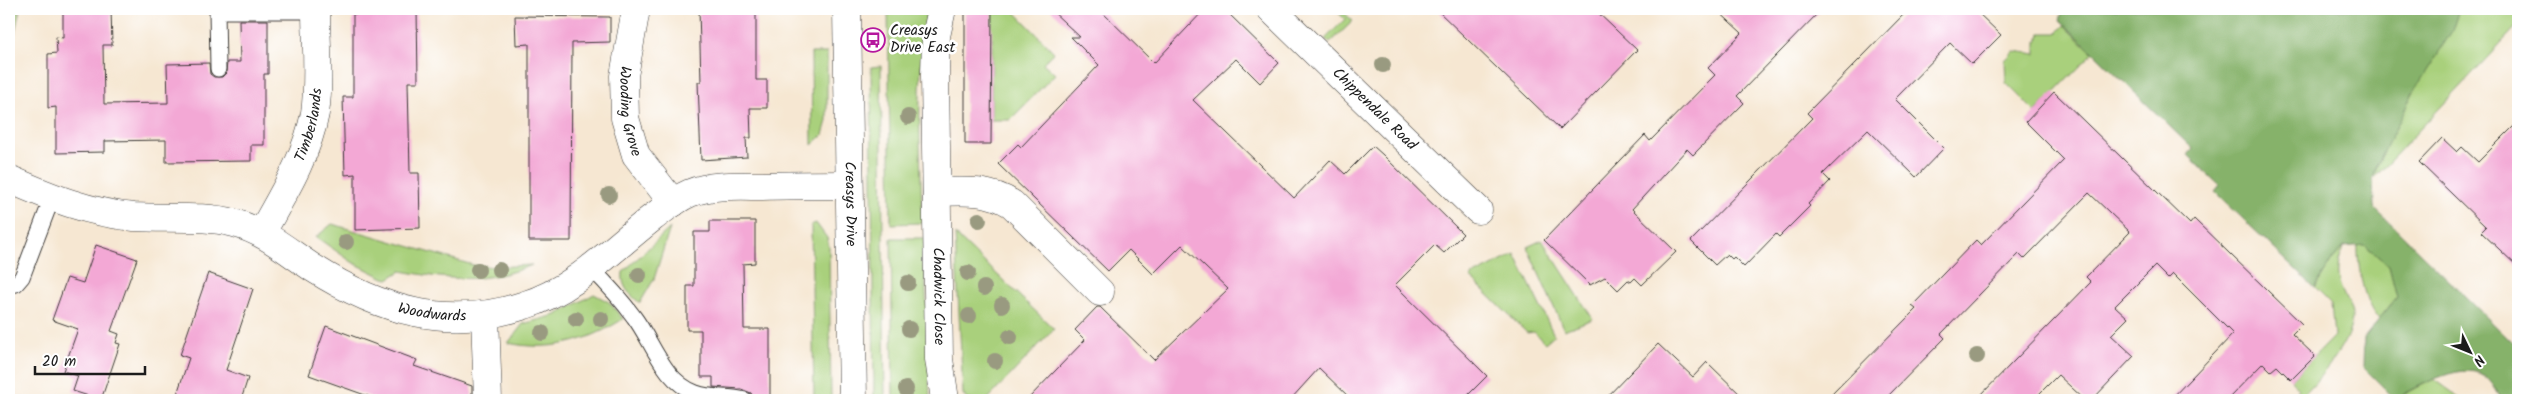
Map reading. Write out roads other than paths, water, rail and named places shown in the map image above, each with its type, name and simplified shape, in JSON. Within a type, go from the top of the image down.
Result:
[{"type":"street","name":"Wooding Grove","points":[[636,9],[624,76],[626,118],[636,155],[673,203]]},
{"type":"street","name":"Creasys Drive","points":[[847,9],[853,400]]},
{"type":"street","name":"Chadwick Close","points":[[942,9],[936,36],[934,75],[939,359],[945,400]]},
{"type":"street","name":"Chippendale Road","points":[[1271,9],[1478,210]]},
{"type":"street","name":"Timberlands","points":[[262,232],[300,160],[312,124],[317,87],[316,10]]},
{"type":"street","name":"Woodwards","points":[[9,179],[52,198],[103,214],[232,222],[262,232],[320,272],[357,293],[384,305],[416,312],[449,316],[485,316],[527,305],[561,288],[590,268],[673,203],[691,192],[721,186],[849,185]]},
{"type":"street","points":[[937,192],[973,191],[1000,196],[1012,204],[1100,292]]},
{"type":"street","points":[[485,316],[488,400]]},
{"type":"lane","points":[[218,70],[217,10],[316,10]]},
{"type":"lane","points":[[9,285],[16,284],[22,277],[52,198]]},
{"type":"lane","points":[[590,268],[610,286],[635,318],[669,374],[678,383],[696,393],[745,400]]},
{"type":"place","name":"Creasys Drive East","points":[[873,40]]}]
